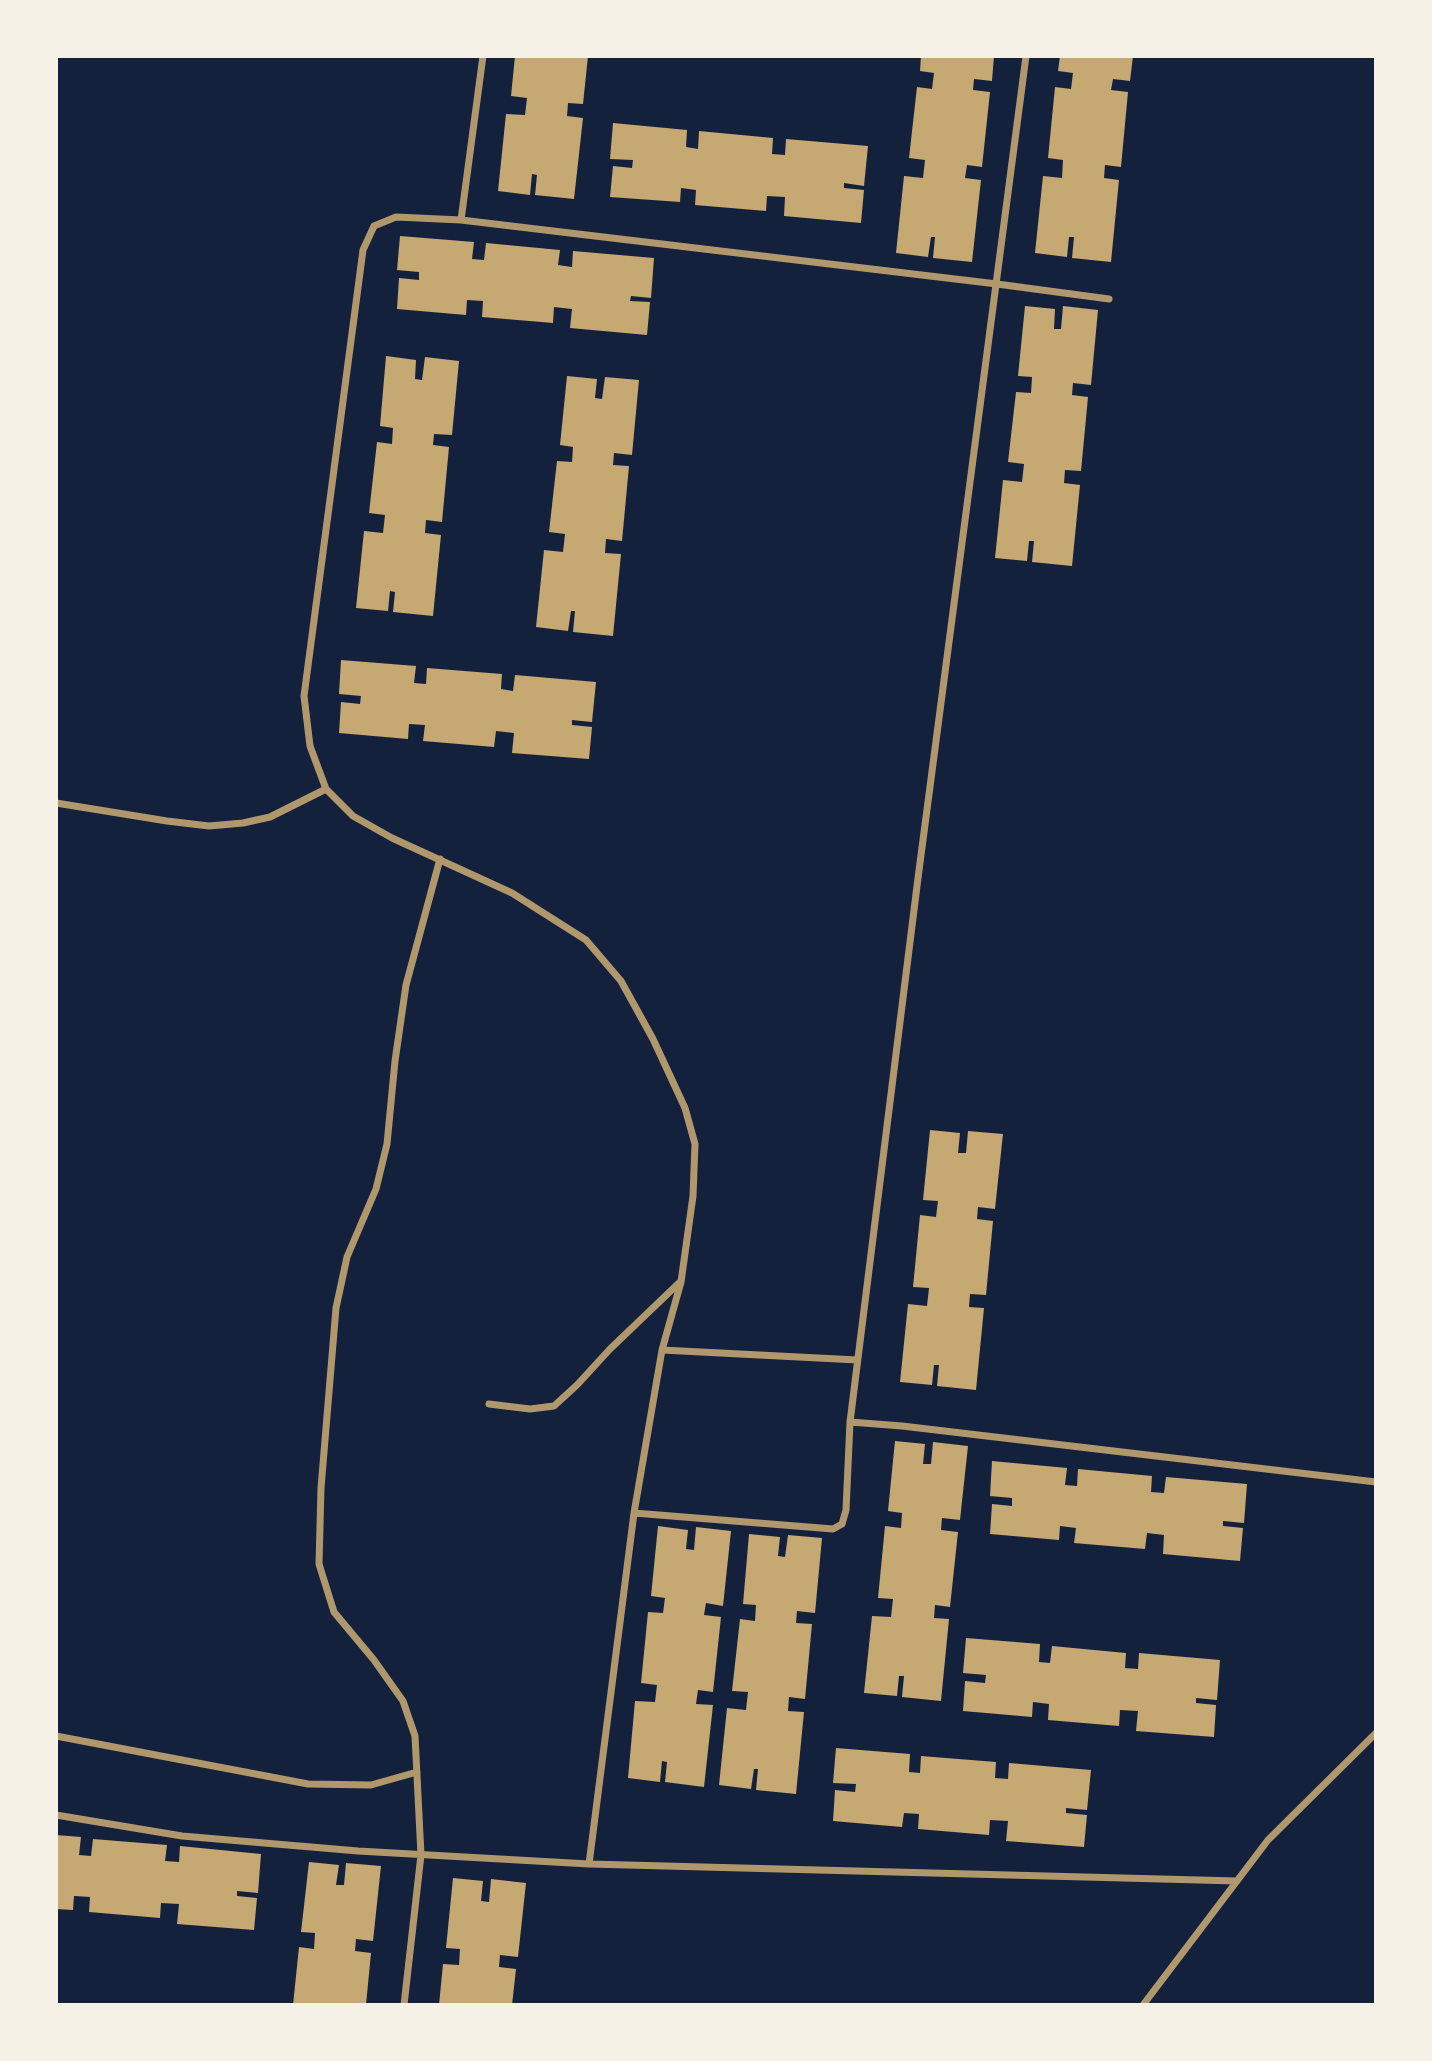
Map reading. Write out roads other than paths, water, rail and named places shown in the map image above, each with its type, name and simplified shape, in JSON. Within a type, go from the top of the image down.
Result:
[{"type":"street","points":[[461,220],[483,56]]},
{"type":"street","points":[[634,1513],[833,1529],[842,1524],[846,1510],[850,1422],[1026,56]]},
{"type":"street","points":[[589,1864],[634,1513],[662,1350],[681,1282],[693,1196],[695,1144],[680,1097],[653,1039],[621,981],[586,940],[512,893],[392,838],[353,816],[326,789],[310,746],[304,695],[363,250],[374,226],[396,217],[461,220],[1108,299]]},
{"type":"street","points":[[56,803],[209,826],[270,817],[326,789]]},
{"type":"street","points":[[404,2005],[421,1855],[415,1736],[403,1701],[374,1660],[334,1612],[319,1564],[321,1488],[336,1308],[347,1257],[376,1189],[387,1144],[394,1061],[406,985],[440,859]]},
{"type":"street","points":[[489,1404],[530,1409],[554,1406],[681,1282]]},
{"type":"street","points":[[662,1350],[858,1360]]},
{"type":"street","points":[[850,1422],[1376,1482]]},
{"type":"street","points":[[1143,2005],[1268,1840],[1376,1733]]},
{"type":"street","points":[[56,1737],[308,1784],[371,1786],[417,1772]]},
{"type":"street","points":[[56,1815],[182,1836],[421,1855],[589,1864],[1237,1881]]}]
